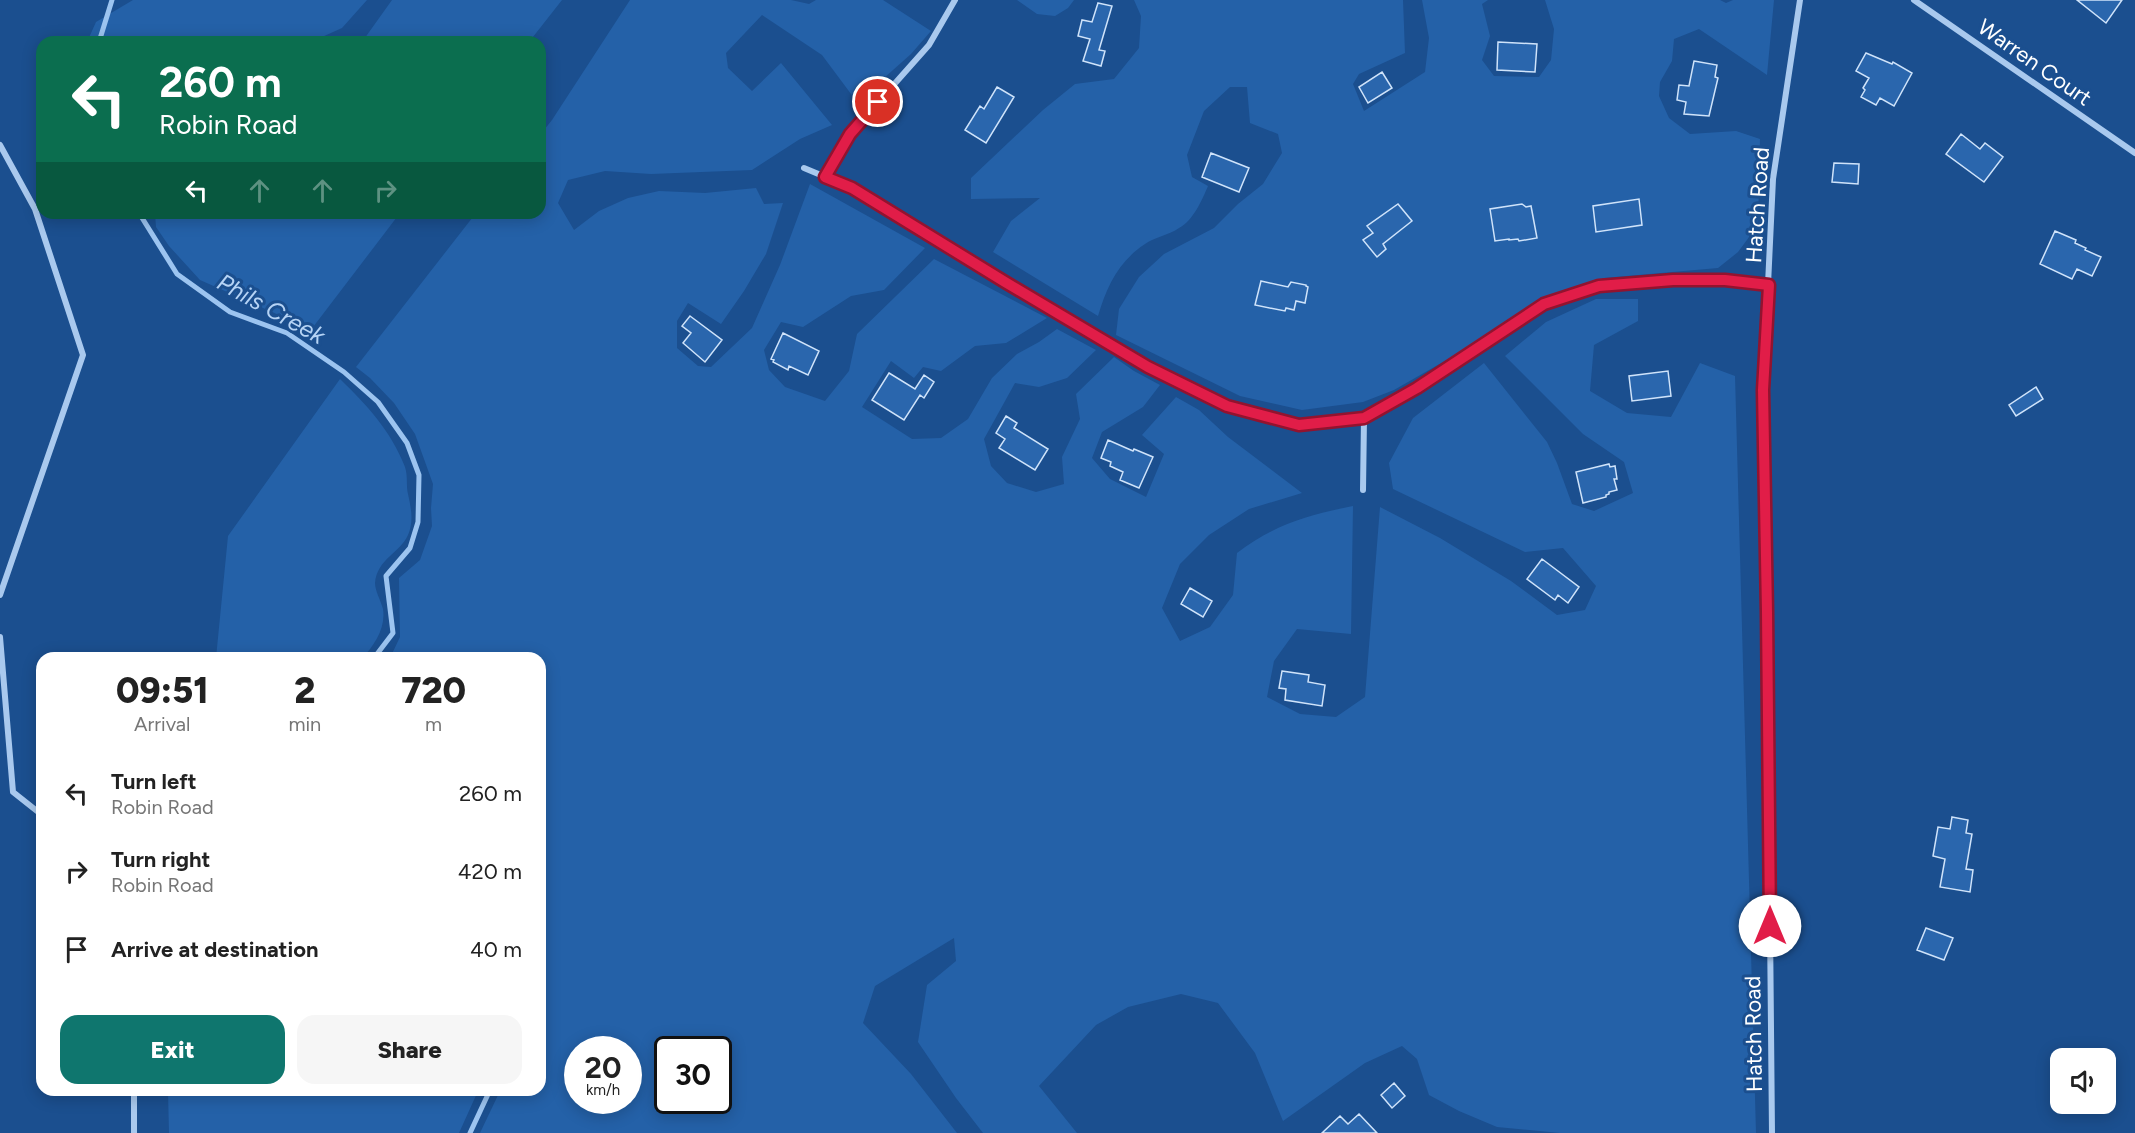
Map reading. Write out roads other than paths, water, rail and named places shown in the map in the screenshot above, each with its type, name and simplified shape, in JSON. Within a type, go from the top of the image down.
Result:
[{"type":"street","points":[[825,177],[850,134],[929,45],[955,0]]},
{"type":"street","name":"Hatch Road","points":[[1772,1133],[1763,390],[1773,179],[1800,0]]},
{"type":"street","name":"Warren Court","points":[[1914,0],[2135,153]]},
{"type":"street","points":[[0,145],[36,212]]},
{"type":"street","points":[[804,168],[852,188],[1148,367],[1227,406],[1299,425],[1364,418],[1417,388],[1544,304],[1599,286],[1673,280],[1725,280],[1769,285]]},
{"type":"street","points":[[0,595],[83,355],[38,219]]},
{"type":"street","points":[[1363,490],[1364,418]]},
{"type":"street","points":[[0,638],[13,792],[36,810]]},
{"type":"street","points":[[134,1096],[134,1133]]},
{"type":"waterway","name":"Phils Creek","points":[[101,36],[112,0]]},
{"type":"waterway","name":"Phils Creek","points":[[143,219],[177,274],[230,312],[287,333],[344,372],[378,402],[407,443],[419,475],[418,522],[410,548],[386,576],[393,633],[379,652]]},
{"type":"waterway","name":"Phils Creek","points":[[470,1133],[487,1096]]}]
